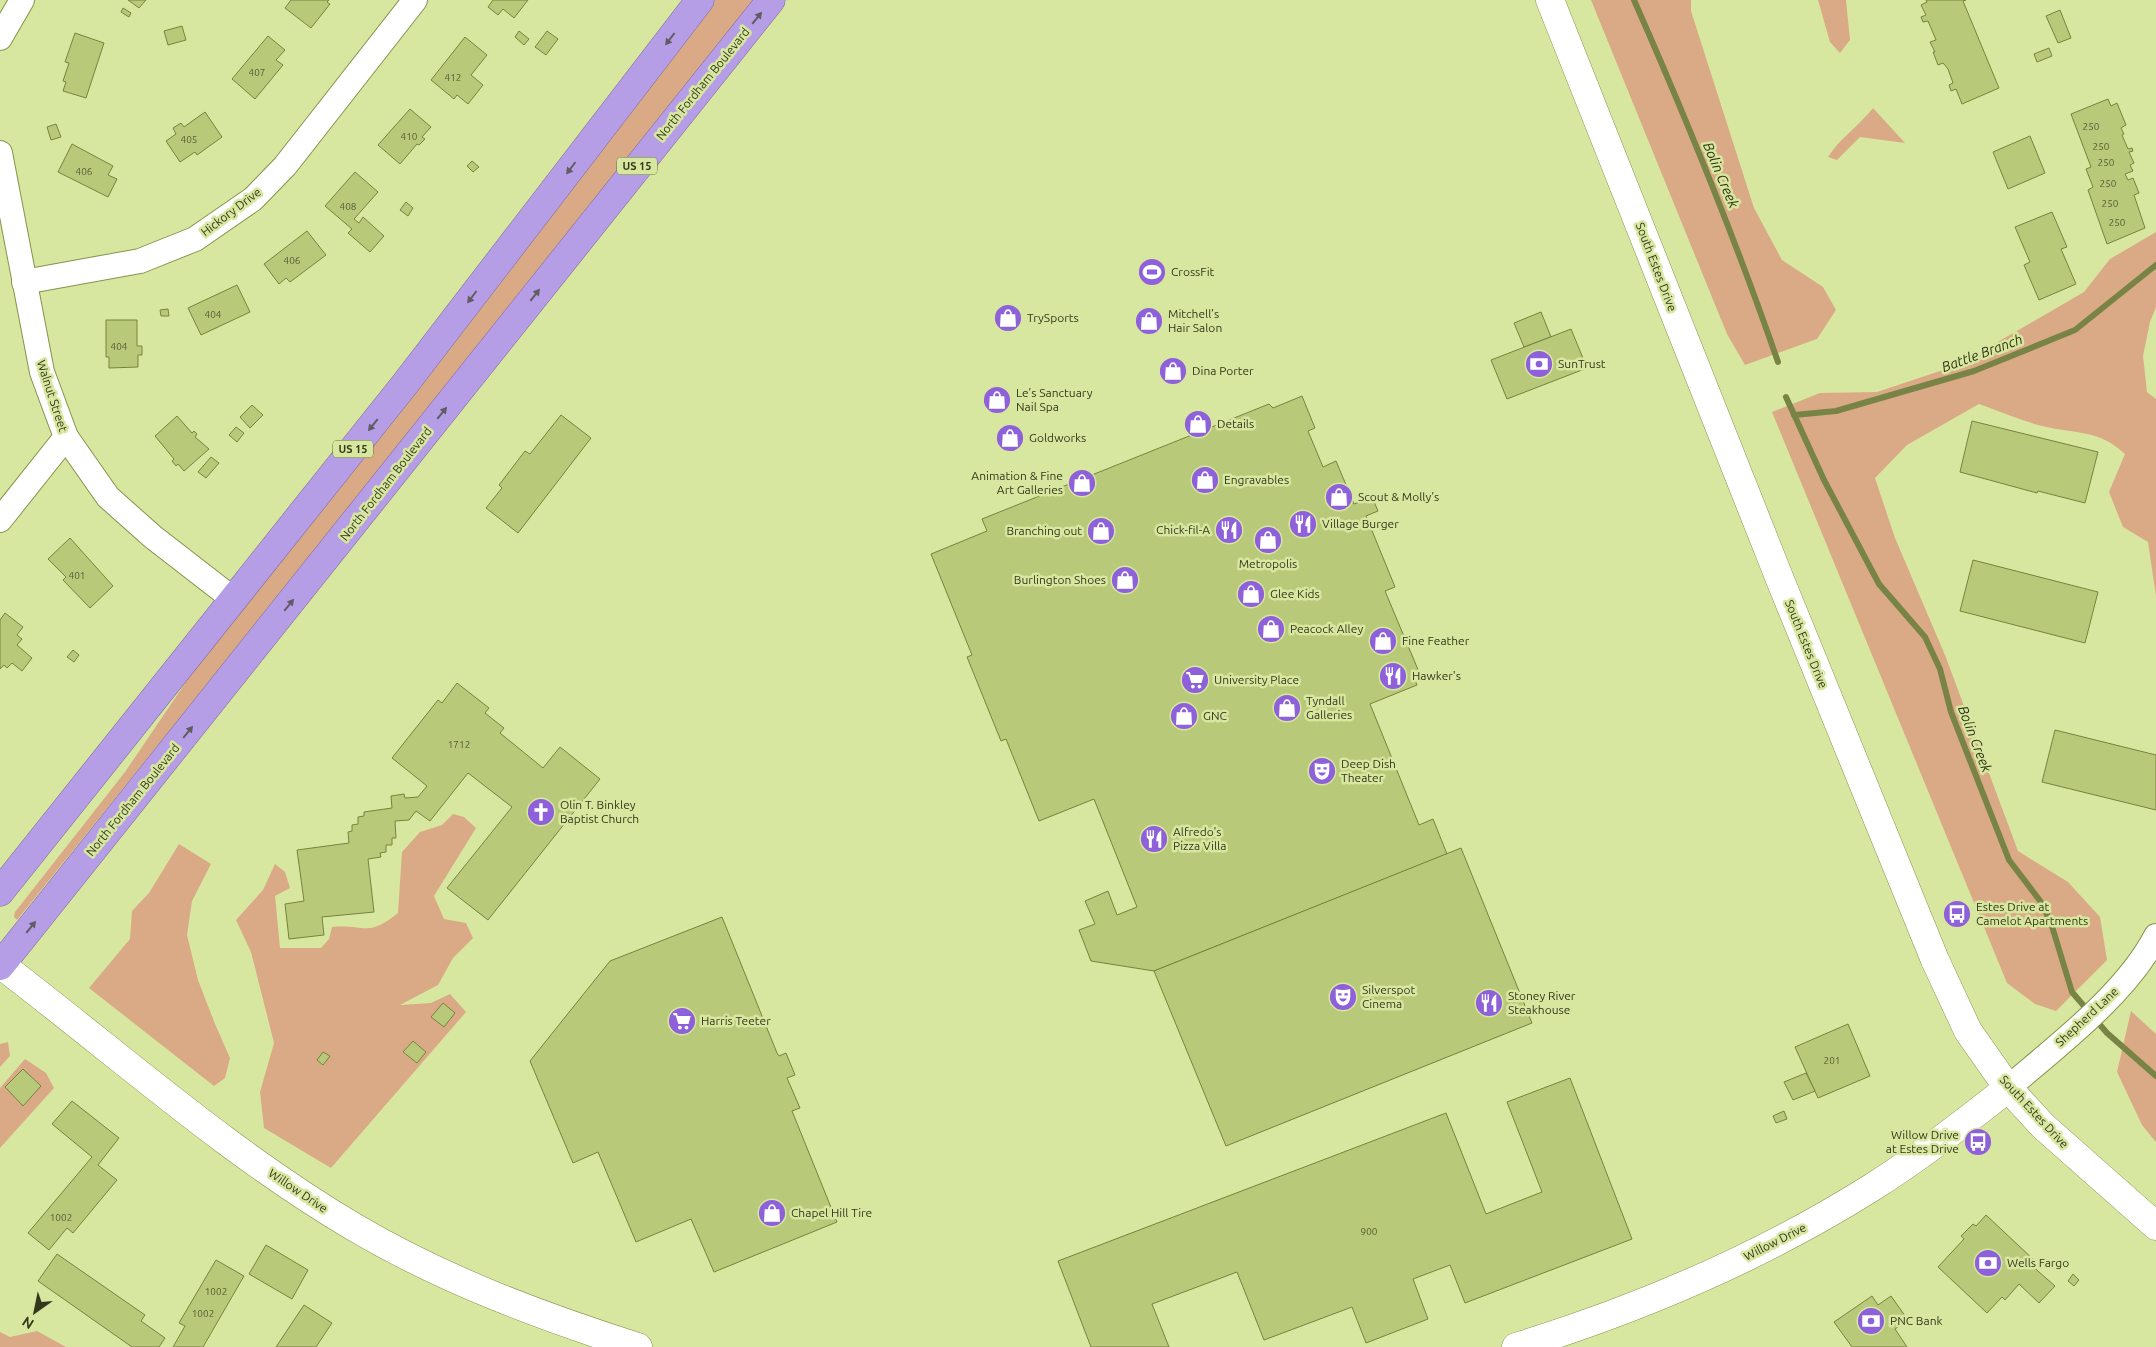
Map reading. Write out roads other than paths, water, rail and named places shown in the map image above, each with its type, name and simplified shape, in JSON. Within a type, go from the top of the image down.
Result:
[{"type":"highway","name":"US 15","points":[[0,892],[405,384],[700,0]]},
{"type":"highway","name":"North Fordham Boulevard","points":[[0,965],[771,0]]},
{"type":"main road","name":"South Estes Drive","points":[[1550,0],[1777,573],[1935,960],[1968,1030],[2008,1088],[2072,1153],[2156,1226]]},
{"type":"main road","name":"Willow Drive","points":[[0,965],[226,1140],[303,1195],[354,1227],[410,1258],[473,1286],[638,1347]]},
{"type":"main road","name":"Willow Drive","points":[[1516,1347],[1611,1314],[1708,1275],[1773,1243],[1877,1184],[2008,1088]]},
{"type":"street","points":[[0,38],[22,0]]},
{"type":"street","name":"Hickory Drive","points":[[24,282],[140,261],[195,239],[252,199],[285,166],[415,0]]},
{"type":"street","name":"Walnut Street","points":[[0,153],[42,372],[66,437],[108,497],[153,537],[233,599]]},
{"type":"street","points":[[0,520],[66,437]]},
{"type":"street","name":"Shepherd Lane","points":[[2008,1088],[2111,997],[2131,973],[2156,936]]},
{"type":"waterway","name":"Bolin Creek","points":[[1634,0],[1710,180],[1778,362]]},
{"type":"waterway","name":"Battle Branch","points":[[1794,415],[1836,411],[1974,371],[2075,330],[2156,265]]},
{"type":"waterway","name":"Bolin Creek","points":[[1786,397],[1824,480],[1879,584],[1925,637],[1940,669],[1951,712],[2009,860],[2041,902],[2051,923],[2072,992],[2107,1033],[2156,1076]]},
{"type":"place","name":"CrossFit","points":[[1152,272]]},
{"type":"place","name":"TrySports","points":[[1008,318]]},
{"type":"place","name":"Mitchell’s Hair Salon","points":[[1149,321]]},
{"type":"place","name":"SunTrust","points":[[1539,364]]},
{"type":"place","name":"Dina Porter","points":[[1173,371]]},
{"type":"place","name":"Le’s Sanctuary Nail Spa","points":[[997,400]]},
{"type":"place","name":"Details","points":[[1198,424]]},
{"type":"place","name":"Goldworks","points":[[1010,438]]},
{"type":"place","name":"Engravables","points":[[1205,480]]},
{"type":"place","name":"Animation & Fine Art Galleries","points":[[1082,483]]},
{"type":"place","name":"Scout & Molly’s","points":[[1339,497]]},
{"type":"place","name":"Village Burger","points":[[1303,524]]},
{"type":"place","name":"Chick-fil-A","points":[[1229,530]]},
{"type":"place","name":"Branching out","points":[[1101,531]]},
{"type":"place","name":"Metropolis","points":[[1268,540]]},
{"type":"place","name":"Burlington Shoes","points":[[1125,580]]},
{"type":"place","name":"Glee Kids","points":[[1251,594]]},
{"type":"place","name":"Peacock Alley","points":[[1271,629]]},
{"type":"place","name":"Fine Feather","points":[[1383,641]]},
{"type":"place","name":"Hawker's","points":[[1393,676]]},
{"type":"place","name":"University Place","points":[[1195,680]]},
{"type":"place","name":"Tyndall Galleries","points":[[1287,708]]},
{"type":"place","name":"GNC","points":[[1184,716]]},
{"type":"place","name":"Deep Dish Theater","points":[[1322,771]]},
{"type":"place","name":"Olin T. Binkley Baptist Church","points":[[541,812]]},
{"type":"place","name":"Alfredo's Pizza Villa","points":[[1154,839]]},
{"type":"place","name":"Estes Drive at Camelot Apartments","points":[[1957,914]]},
{"type":"place","name":"Silverspot Cinema","points":[[1343,997]]},
{"type":"place","name":"Stoney River Steakhouse","points":[[1489,1003]]},
{"type":"place","name":"Harris Teeter","points":[[682,1021]]},
{"type":"place","name":"Willow Drive at Estes Drive","points":[[1978,1142]]},
{"type":"place","name":"Chapel Hill Tire","points":[[772,1213]]},
{"type":"place","name":"Wells Fargo","points":[[1988,1263]]},
{"type":"place","name":"PNC Bank","points":[[1871,1321]]}]
